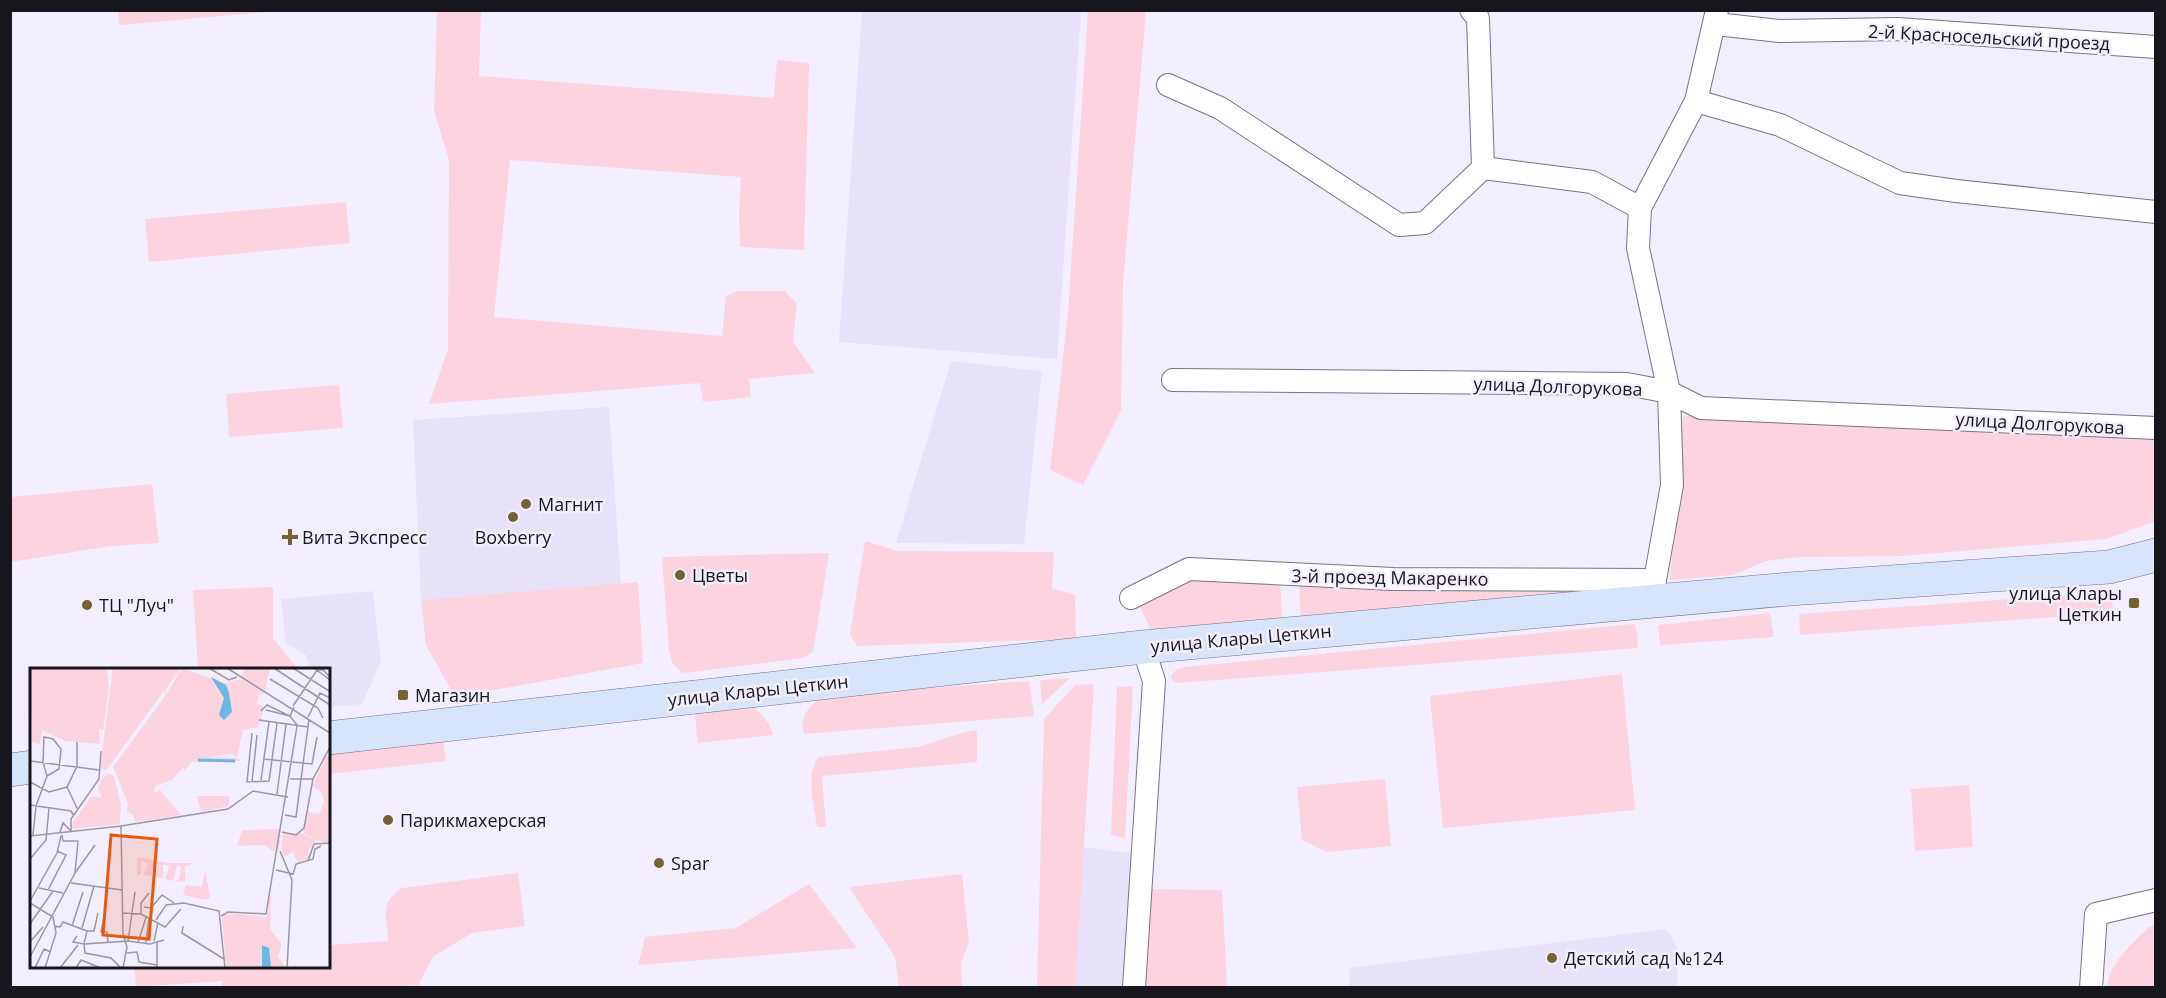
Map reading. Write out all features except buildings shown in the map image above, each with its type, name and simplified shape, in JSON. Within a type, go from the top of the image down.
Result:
[{"type":"main road","name":"улица Клары Цеткин","points":[[330,738],[1652,590],[1789,589],[2109,567],[2156,555]]},
{"type":"main road","points":[[10,770],[30,767]]},
{"type":"street","points":[[1168,85],[1220,108],[1399,225],[1425,223],[1483,168],[1478,18],[1471,10]]},
{"type":"street","points":[[1652,590],[1672,485],[1669,392],[1638,248],[1640,208],[1696,101],[1717,17]]},
{"type":"street","name":"2-й Красносельский проезд","points":[[1717,17],[1780,31],[1898,29],[2156,47]]},
{"type":"street","points":[[1696,101],[1780,125],[1900,183],[2156,212]]},
{"type":"street","points":[[1483,168],[1592,182],[1640,208]]},
{"type":"street","name":"улица Долгорукова","points":[[1173,380],[1627,384],[1669,392],[1701,408],[2156,428]]},
{"type":"street","name":"3-й проезд Макаренко","points":[[1131,598],[1189,569],[1652,590]]},
{"type":"street","points":[[1134,987],[1154,681],[1143,647]]},
{"type":"street","points":[[2091,987],[2096,914],[2156,900]]},
{"type":"shaded area","points":[[118,10],[279,11],[119,25]]},
{"type":"shaded area","points":[[437,11],[481,11],[479,76],[774,98],[777,60],[809,63],[804,250],[740,247],[741,177],[510,160],[494,317],[722,336],[726,296],[738,291],[785,291],[797,304],[793,342],[815,373],[749,379],[751,397],[703,402],[700,383],[429,404],[448,349],[449,160],[434,111]]},
{"type":"shaded area","points":[[862,11],[1081,11],[1057,359],[839,342]]},
{"type":"shaded area","points":[[1088,11],[1146,11],[1123,284],[1121,410],[1083,485],[1050,470],[1068,313]]},
{"type":"shaded area","points":[[346,202],[350,243],[149,262],[145,219]]},
{"type":"shaded area","points":[[951,361],[1042,371],[1024,544],[896,543]]},
{"type":"shaded area","points":[[339,385],[343,428],[229,437],[226,394]]},
{"type":"shaded area","points":[[609,407],[621,584],[421,600],[413,420]]},
{"type":"shaded area","points":[[1683,416],[2155,440],[2155,521],[2107,539],[1902,556],[1800,557],[1766,561],[1733,575],[1670,580]]},
{"type":"shaded area","points":[[152,484],[159,543],[111,546],[11,562],[11,497]]},
{"type":"shaded area","points":[[865,541],[898,551],[1054,552],[1052,588],[1075,595],[1076,639],[857,646],[850,634]]},
{"type":"shaded area","points":[[829,553],[813,652],[803,658],[683,673],[673,664],[669,651],[662,557]]},
{"type":"shaded area","points":[[1190,576],[1280,580],[1282,618],[1151,630],[1140,607],[1152,595]]},
{"type":"shaded area","points":[[638,582],[643,663],[455,697],[426,645],[421,600]]},
{"type":"shaded area","points":[[1299,582],[1591,590],[1593,597],[1301,625]]},
{"type":"shaded area","points":[[273,587],[273,638],[297,668],[198,668],[193,590]]},
{"type":"shaded area","points":[[373,591],[381,662],[362,704],[330,707],[330,668],[310,668],[306,655],[286,643],[281,599]]},
{"type":"shaded area","points":[[2110,592],[2114,613],[1800,635],[1799,614]]},
{"type":"shaded area","points":[[1770,613],[1774,637],[1660,645],[1658,625]]},
{"type":"shaded area","points":[[1634,624],[1638,648],[1178,683],[1172,680],[1171,676],[1176,670],[1184,667]]},
{"type":"shaded area","points":[[1622,674],[1635,810],[1443,828],[1430,696]]},
{"type":"shaded area","points":[[1070,678],[1042,704],[1040,680]]},
{"type":"shaded area","points":[[1029,681],[1034,716],[804,734],[803,721],[806,712],[824,696]]},
{"type":"shaded area","points":[[1094,684],[1075,987],[1037,987],[1044,719],[1075,685]]},
{"type":"shaded area","points":[[1133,686],[1125,838],[1111,835],[1117,687]]},
{"type":"shaded area","points":[[751,705],[765,718],[773,735],[698,743],[695,717],[699,708]]},
{"type":"shaded area","points":[[977,730],[977,762],[822,776],[826,827],[817,827],[811,782],[818,757],[918,747]]},
{"type":"shaded area","points":[[443,742],[446,761],[330,774],[330,754]]},
{"type":"shaded area","points":[[1385,779],[1391,846],[1327,852],[1302,840],[1297,787]]},
{"type":"shaded area","points":[[1969,785],[1973,847],[1915,851],[1911,789]]},
{"type":"shaded area","points":[[1060,844],[1135,854],[1126,987],[1046,988]]},
{"type":"shaded area","points":[[518,873],[525,926],[472,933],[433,957],[418,985],[385,988],[223,988],[222,981],[136,987],[134,968],[330,968],[330,945],[388,941],[387,905],[395,893],[402,888]]},
{"type":"shaded area","points":[[962,874],[969,942],[961,963],[962,987],[899,987],[895,957],[849,887]]},
{"type":"shaded area","points":[[809,884],[857,948],[638,965],[645,937],[736,928]]},
{"type":"shaded area","points":[[1150,889],[1222,890],[1227,987],[1145,988]]},
{"type":"shaded area","points":[[2155,926],[2155,987],[2107,987],[2112,969],[2123,954],[2149,927]]},
{"type":"shaded area","name":"Детский сад №124","points":[[1666,929],[1678,948],[1677,987],[1350,987],[1349,968]]},
{"type":"place","name":"Магнит","points":[[526,504]]},
{"type":"place","name":"Boxberry","points":[[513,517]]},
{"type":"place","name":"Вита Экспресс","points":[[290,537]]},
{"type":"place","name":"Цветы","points":[[680,575]]},
{"type":"place","name":"улица Клары Цеткин","points":[[2134,603]]},
{"type":"place","name":"ТЦ \"Луч\"","points":[[87,605]]},
{"type":"place","name":"Магазин","points":[[403,695]]},
{"type":"place","name":"Парикмахерская","points":[[388,820]]},
{"type":"place","name":"Spar","points":[[659,863]]},
{"type":"place","name":"Детский сад №124","points":[[1552,958]]}]
